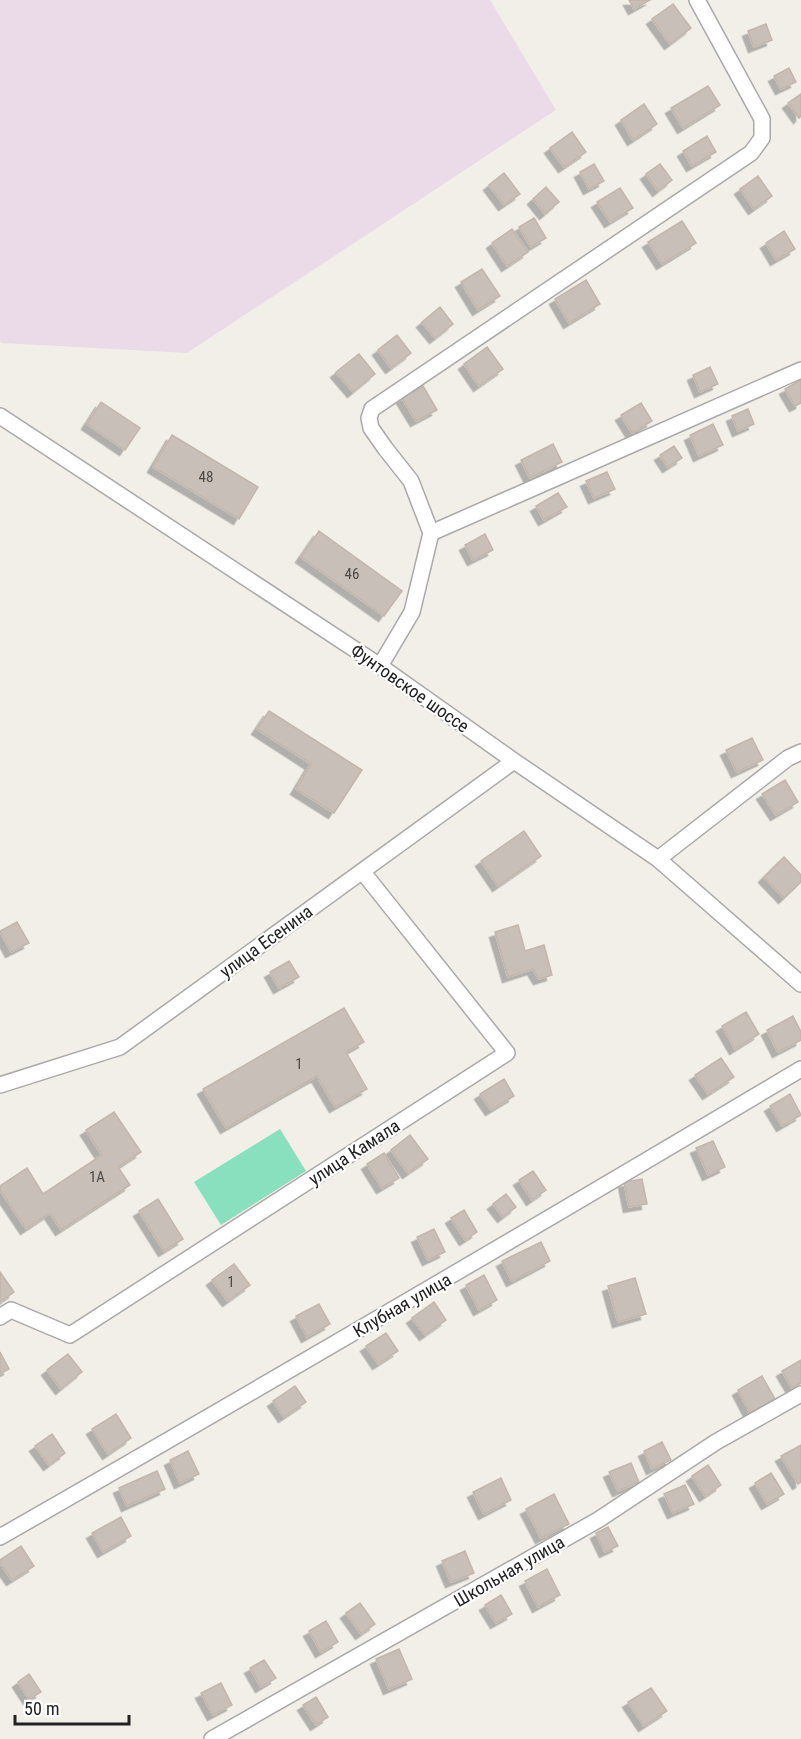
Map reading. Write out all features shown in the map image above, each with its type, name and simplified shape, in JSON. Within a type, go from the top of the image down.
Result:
[{"type":"street","points":[[380,666],[412,612],[431,533],[411,481],[371,428],[369,418],[372,409],[751,153],[762,138],[762,119],[697,0]]},
{"type":"street","points":[[431,533],[801,370]]},
{"type":"street","name":"Фунтовское шоссе","points":[[0,416],[380,666],[657,859],[801,984]]},
{"type":"street","points":[[657,859],[788,758],[801,752]]},
{"type":"street","name":"улица Есенина","points":[[0,1085],[120,1047],[514,761]]},
{"type":"street","name":"улица Камала","points":[[0,1317],[11,1310],[70,1335],[507,1053],[362,871]]},
{"type":"street","name":"Клубная улица","points":[[0,1537],[165,1443],[801,1069]]},
{"type":"street","name":"Школьная улица","points":[[212,1739],[598,1520],[716,1442],[801,1394]]},
{"type":"shaded area","points":[[0,0],[490,0],[556,110],[187,353],[2,343],[0,341]]},
{"type":"green space","points":[[280,1129],[306,1171],[221,1225],[194,1182]]},
{"type":"building","points":[[629,0],[650,0],[634,9]]},
{"type":"building","points":[[673,4],[691,28],[670,44],[652,19]]},
{"type":"building","points":[[766,24],[772,40],[754,47],[748,31]]},
{"type":"building","points":[[789,68],[796,82],[781,89],[774,76]]},
{"type":"building","points":[[708,86],[720,105],[683,128],[671,108]]},
{"type":"building","points":[[801,94],[801,116],[799,118],[788,103]]},
{"type":"building","points":[[644,104],[657,124],[633,140],[621,120]]},
{"type":"building","points":[[572,132],[586,152],[564,167],[550,148]]},
{"type":"building","points":[[707,136],[716,152],[692,166],[683,151]]},
{"type":"building","points":[[594,164],[604,181],[589,189],[580,172]]},
{"type":"building","points":[[660,164],[672,180],[658,191],[646,174]]},
{"type":"building","points":[[504,173],[520,194],[504,205],[489,185]]},
{"type":"building","points":[[758,176],[772,196],[754,209],[740,189]]},
{"type":"building","points":[[546,187],[559,202],[545,214],[533,199]]},
{"type":"building","points":[[620,188],[633,208],[610,222],[597,202]]},
{"type":"building","points":[[534,218],[546,238],[531,247],[519,227]]},
{"type":"building","points":[[682,221],[696,243],[662,264],[648,242]]},
{"type":"building","points":[[512,229],[528,252],[507,266],[492,243]]},
{"type":"building","points":[[784,231],[795,249],[776,260],[766,243]]},
{"type":"building","points":[[482,269],[500,296],[478,310],[461,282]]},
{"type":"building","points":[[586,280],[600,304],[569,323],[555,299]]},
{"type":"building","points":[[440,307],[453,324],[435,338],[422,322]]},
{"type":"building","points":[[397,335],[411,353],[391,368],[378,350]]},
{"type":"building","points":[[487,347],[503,369],[479,386],[464,364]]},
{"type":"building","points":[[359,354],[375,374],[353,392],[336,372]]},
{"type":"building","points":[[710,367],[718,384],[700,392],[693,375]]},
{"type":"building","points":[[801,380],[801,403],[795,406],[785,389]]},
{"type":"building","points":[[423,386],[437,410],[416,421],[402,398]]},
{"type":"building","points":[[101,402],[140,428],[125,450],[87,424]]},
{"type":"building","points":[[641,403],[652,421],[632,433],[621,415]]},
{"type":"building","points":[[748,409],[754,424],[738,431],[732,416]]},
{"type":"building","points":[[713,424],[723,445],[699,456],[690,435]]},
{"type":"building","points":[[172,435],[258,487],[239,519],[153,467]]},
{"type":"building","points":[[553,444],[562,462],[530,478],[521,460]]},
{"type":"building","points":[[674,446],[682,458],[668,467],[660,455]]},
{"type":"building","points":[[607,472],[615,489],[594,498],[586,481]]},
{"type":"building","points":[[558,493],[567,507],[544,520],[536,506]]},
{"type":"building","points":[[319,531],[402,591],[384,616],[301,557]]},
{"type":"building","points":[[485,534],[493,550],[473,560],[465,545]]},
{"type":"building","points":[[269,711],[362,770],[334,813],[296,789],[311,764],[257,729]]},
{"type":"building","points":[[752,738],[763,760],[737,772],[726,750]]},
{"type":"building","points":[[785,780],[798,802],[776,815],[762,794]]},
{"type":"building","points":[[524,831],[541,856],[498,886],[481,861]]},
{"type":"building","points":[[784,857],[801,875],[801,882],[784,898],[764,877]]},
{"type":"building","points":[[17,922],[29,943],[11,952],[0,931]]},
{"type":"building","points":[[518,925],[525,951],[544,945],[552,975],[539,979],[533,969],[508,977],[495,932]]},
{"type":"building","points":[[289,961],[299,977],[279,988],[270,972]]},
{"type":"building","points":[[344,1008],[364,1042],[346,1052],[367,1089],[335,1107],[317,1076],[226,1128],[203,1089]]},
{"type":"building","points":[[746,1012],[759,1034],[735,1049],[722,1026]]},
{"type":"building","points":[[793,1016],[801,1032],[801,1040],[778,1052],[767,1030]]},
{"type":"building","points":[[721,1058],[734,1077],[708,1094],[695,1075]]},
{"type":"building","points":[[504,1079],[514,1096],[491,1110],[480,1094]]},
{"type":"building","points":[[790,1094],[801,1115],[782,1126],[770,1106]]},
{"type":"building","points":[[114,1112],[141,1152],[118,1167],[130,1185],[61,1230],[50,1213],[26,1229],[0,1190],[0,1186],[27,1168],[43,1194],[102,1155],[86,1130]]},
{"type":"building","points":[[410,1135],[428,1159],[408,1173],[391,1150]]},
{"type":"building","points":[[713,1141],[725,1167],[708,1175],[696,1148]]},
{"type":"building","points":[[384,1153],[399,1178],[382,1188],[367,1164]]},
{"type":"building","points":[[533,1171],[546,1190],[532,1200],[519,1180]]},
{"type":"building","points":[[642,1179],[647,1204],[629,1207],[624,1182]]},
{"type":"building","points":[[506,1194],[516,1207],[503,1217],[493,1204]]},
{"type":"building","points":[[158,1199],[183,1239],[164,1251],[139,1211]]},
{"type":"building","points":[[464,1210],[477,1232],[465,1240],[451,1218]]},
{"type":"building","points":[[434,1229],[445,1252],[428,1260],[417,1237]]},
{"type":"building","points":[[541,1242],[550,1261],[512,1281],[502,1261]]},
{"type":"building","points":[[234,1264],[250,1285],[228,1301],[212,1280]]},
{"type":"building","points":[[0,1272],[14,1292],[0,1302]]},
{"type":"building","points":[[484,1275],[497,1300],[479,1310],[466,1285]]},
{"type":"building","points":[[635,1278],[646,1314],[618,1322],[608,1286]]},
{"type":"building","points":[[434,1302],[446,1320],[425,1335],[412,1318]]},
{"type":"building","points":[[319,1304],[330,1324],[307,1337],[296,1316]]},
{"type":"building","points":[[386,1333],[398,1351],[378,1364],[366,1346]]},
{"type":"building","points":[[0,1352],[9,1369],[0,1374]]},
{"type":"building","points":[[68,1354],[82,1372],[61,1389],[47,1370]]},
{"type":"building","points":[[801,1360],[801,1383],[792,1388],[782,1371]]},
{"type":"building","points":[[762,1376],[775,1399],[750,1413],[738,1390]]},
{"type":"building","points":[[295,1386],[306,1402],[284,1417],[273,1401]]},
{"type":"building","points":[[116,1414],[131,1438],[108,1454],[92,1429]]},
{"type":"building","points":[[52,1434],[65,1453],[49,1465],[35,1446]]},
{"type":"building","points":[[662,1442],[671,1460],[652,1469],[644,1451]]},
{"type":"building","points":[[801,1445],[801,1482],[798,1484],[781,1456]]},
{"type":"building","points":[[188,1451],[199,1474],[180,1483],[170,1460]]},
{"type":"building","points":[[631,1463],[639,1482],[618,1491],[609,1472]]},
{"type":"building","points":[[708,1465],[721,1485],[705,1496],[692,1476]]},
{"type":"building","points":[[157,1471],[165,1489],[127,1506],[119,1488]]},
{"type":"building","points":[[771,1473],[784,1494],[767,1504],[755,1483]]},
{"type":"building","points":[[501,1478],[511,1500],[484,1514],[473,1492]]},
{"type":"building","points":[[685,1485],[694,1504],[673,1513],[664,1494]]},
{"type":"building","points":[[554,1494],[569,1524],[541,1538],[526,1509]]},
{"type":"building","points":[[121,1517],[131,1536],[103,1552],[92,1533]]},
{"type":"building","points":[[608,1527],[618,1546],[605,1552],[596,1533]]},
{"type":"building","points":[[21,1546],[34,1566],[12,1580],[0,1560]]},
{"type":"building","points":[[465,1551],[474,1573],[451,1582],[442,1561]]},
{"type":"building","points":[[547,1569],[560,1595],[538,1607],[525,1581]]},
{"type":"building","points":[[501,1595],[512,1614],[496,1623],[485,1605]]},
{"type":"building","points":[[360,1603],[375,1624],[361,1634],[346,1613]]},
{"type":"building","points":[[326,1621],[338,1642],[321,1652],[309,1631]]},
{"type":"building","points":[[399,1649],[412,1679],[389,1689],[376,1659]]},
{"type":"building","points":[[264,1660],[276,1678],[261,1687],[250,1668]]},
{"type":"building","points":[[29,1674],[41,1692],[29,1699],[18,1682]]},
{"type":"building","points":[[221,1683],[232,1705],[213,1715],[201,1693]]},
{"type":"building","points":[[651,1688],[667,1711],[644,1726],[628,1702]]},
{"type":"building","points":[[316,1697],[328,1717],[316,1725],[303,1705]]}]
